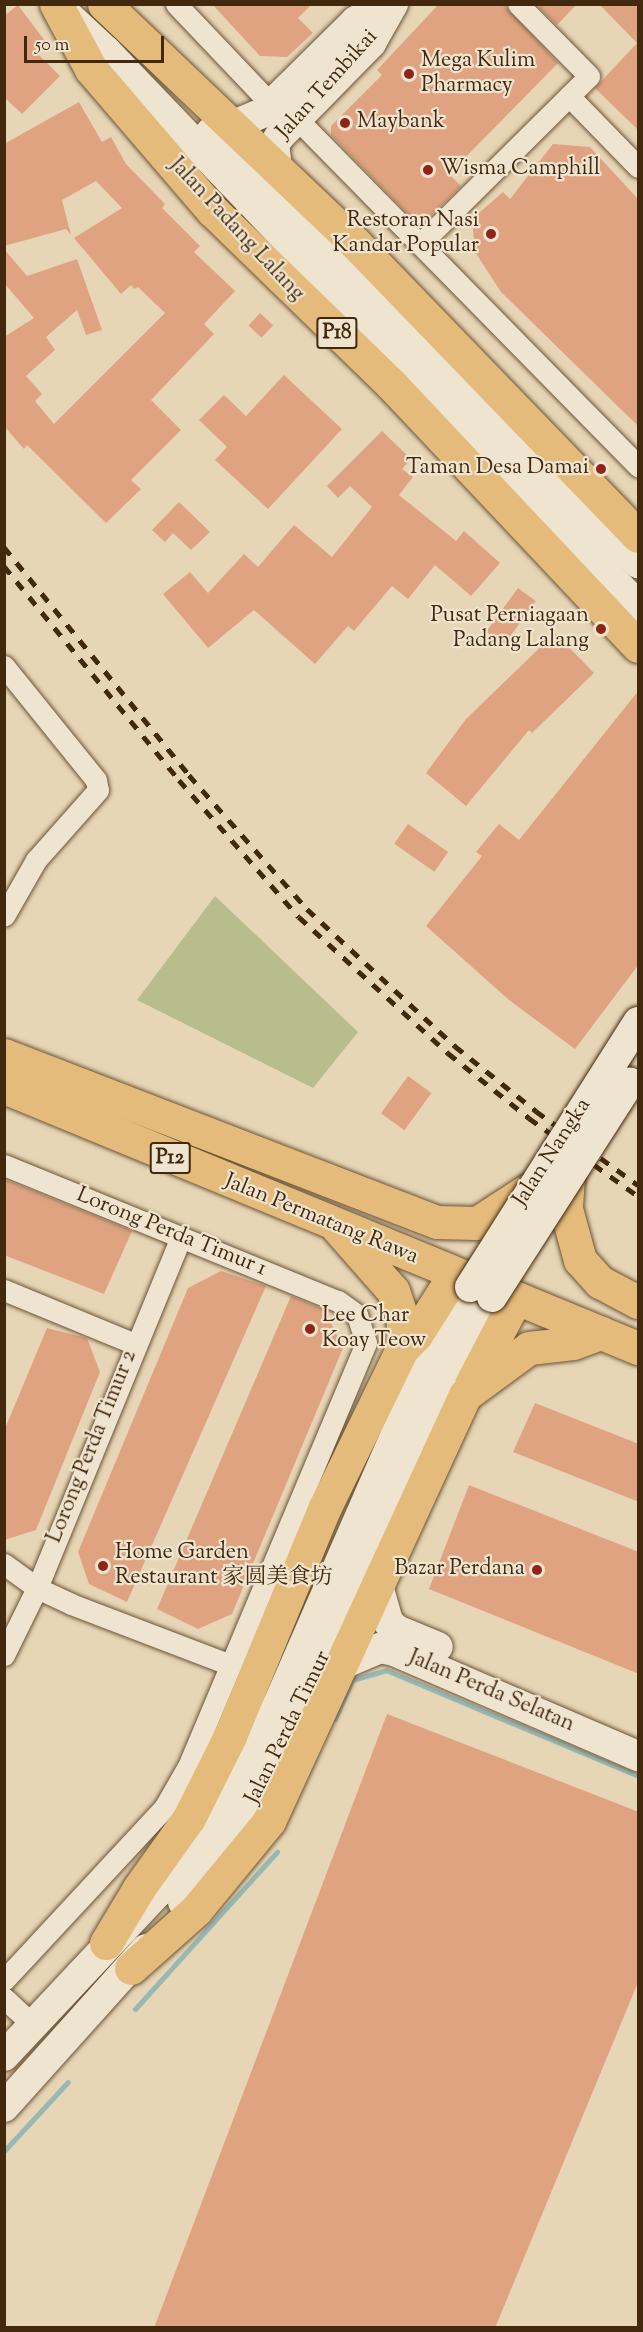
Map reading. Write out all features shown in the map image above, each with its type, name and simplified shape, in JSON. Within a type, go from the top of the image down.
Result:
[{"type":"main road","name":"Jalan Padang Lalang","points":[[56,4],[91,69],[212,210],[391,384],[639,646]]},
{"type":"main road","points":[[104,4],[213,134],[277,168],[639,536]]},
{"type":"main road","points":[[4,1055],[436,1222],[477,1222],[528,1190]]},
{"type":"main road","name":"Jalan Permatang Rawa","points":[[4,1087],[483,1289],[639,1348]]},
{"type":"main road","points":[[568,1177],[566,1209],[580,1260],[605,1286],[639,1302]]},
{"type":"main road","points":[[337,1227],[393,1291],[403,1320],[402,1349]]},
{"type":"main road","points":[[106,1943],[139,1888],[189,1818],[231,1736],[324,1509],[402,1349],[416,1335],[483,1289]]},
{"type":"main road","points":[[131,1968],[196,1910],[269,1821],[465,1395],[483,1289]]},
{"type":"main road","points":[[465,1395],[530,1348],[573,1343],[601,1333]]},
{"type":"street","points":[[56,4],[213,134],[639,606]]},
{"type":"street","points":[[88,4],[213,134],[639,563]]},
{"type":"street","points":[[176,4],[285,112],[422,242],[639,466]]},
{"type":"street","name":"Jalan Tembikai","points":[[277,168],[274,145],[285,112],[356,21],[385,4]]},
{"type":"street","name":"Jalan Tembikai","points":[[213,134],[285,112],[371,43],[393,4]]},
{"type":"street","points":[[422,242],[589,76],[518,4]]},
{"type":"street","points":[[569,96],[639,167]]},
{"type":"street","points":[[4,666],[96,780],[98,790],[36,860],[4,916]]},
{"type":"street","name":"Jalan Nangka","points":[[483,1289],[528,1190],[639,1022]]},
{"type":"street","name":"Jalan Nangka","points":[[483,1289],[568,1177],[639,1068]]},
{"type":"street","name":"Lorong Perda Timur 1","points":[[4,1165],[338,1301],[362,1322],[364,1352],[233,1666]]},
{"type":"street","name":"Lorong Perda Timur 2","points":[[4,1655],[37,1588],[135,1344],[181,1237]]},
{"type":"street","name":"Jalan Perda Timur","points":[[4,2056],[106,1943],[157,1893],[237,1782],[278,1704],[416,1388],[483,1289]]},
{"type":"street","name":"Jalan Perda Timur","points":[[4,2107],[131,1968],[224,1846],[279,1758],[462,1347],[483,1289]]},
{"type":"street","points":[[4,1290],[135,1344]]},
{"type":"street","points":[[4,1564],[37,1588],[233,1666],[187,1768],[164,1808],[4,1980]]},
{"type":"street","name":"Jalan Perda Selatan","points":[[378,1586],[388,1622],[397,1630],[639,1733]]},
{"type":"street","name":"Jalan Perda Selatan","points":[[343,1664],[380,1648],[394,1651],[639,1755]]},
{"type":"street","points":[[4,1998],[33,2025]]},
{"type":"green space","points":[[215,896],[358,1032],[313,1088],[137,1000]]},
{"type":"building","points":[[212,4],[312,4],[298,18],[313,33],[287,57],[260,56]]},
{"type":"building","points":[[439,4],[503,4],[558,63],[449,174],[461,186],[428,218],[413,219],[331,135],[331,126],[382,75],[377,70]]},
{"type":"building","points":[[542,4],[577,4],[557,25],[539,7]]},
{"type":"building","points":[[599,4],[639,4],[639,131],[595,88],[637,43]]},
{"type":"building","points":[[18,5],[45,41],[34,50],[60,76],[22,114],[4,97],[4,16]]},
{"type":"building","points":[[79,102],[102,142],[111,137],[126,164],[165,204],[162,208],[200,246],[194,252],[235,291],[204,324],[214,334],[151,400],[181,430],[131,480],[141,489],[106,523],[27,445],[24,449],[4,426],[4,337],[34,318],[4,283],[4,249],[27,276],[77,259],[102,330],[86,335],[77,310],[46,337],[55,350],[26,376],[42,394],[35,401],[54,424],[165,313],[138,287],[134,289],[131,285],[121,294],[74,238],[122,208],[96,181],[62,200],[71,235],[66,229],[4,246],[4,144]]},
{"type":"building","points":[[553,144],[590,147],[639,200],[639,427],[501,292],[475,252],[472,219],[503,192],[510,199]]},
{"type":"building","points":[[260,313],[273,325],[262,338],[248,325]]},
{"type":"building","points":[[284,375],[342,429],[268,509],[215,460],[227,447],[199,420],[224,395],[246,416]]},
{"type":"building","points":[[382,431],[411,459],[402,469],[413,477],[399,495],[456,541],[464,531],[500,563],[471,596],[435,565],[408,599],[392,586],[354,631],[348,626],[315,664],[254,610],[208,648],[163,594],[190,572],[208,593],[244,554],[258,567],[294,525],[332,557],[372,507],[350,486],[338,498],[327,486]]},
{"type":"building","points":[[179,502],[210,532],[191,550],[173,533],[165,542],[152,530]]},
{"type":"building","points":[[518,588],[536,601],[504,645],[486,632]]},
{"type":"building","points":[[555,633],[594,673],[532,733],[529,730],[466,806],[426,773],[466,719]]},
{"type":"building","points":[[639,690],[639,964],[575,1049],[509,1000],[426,926],[482,856],[476,852],[499,824],[519,840]]},
{"type":"building","points":[[408,824],[448,852],[434,872],[394,844]]},
{"type":"building","points":[[408,1076],[431,1093],[404,1130],[381,1113]]},
{"type":"building","points":[[4,1179],[132,1231],[104,1294],[4,1255]]},
{"type":"building","points":[[221,1271],[266,1286],[127,1602],[89,1584],[78,1552],[188,1288]]},
{"type":"building","points":[[291,1296],[325,1310],[343,1348],[232,1614],[198,1629],[157,1609]]},
{"type":"building","points":[[47,1328],[87,1338],[100,1372],[36,1530],[4,1540],[4,1431]]},
{"type":"building","points":[[535,1403],[639,1444],[639,1502],[513,1452]]},
{"type":"building","name":"Bazar Perdana","points":[[469,1485],[639,1552],[639,1674],[429,1589]]},
{"type":"building","points":[[387,1714],[639,1812],[639,1980],[495,2328],[154,2328]]},
{"type":"waterway","points":[[335,1719],[352,1680],[386,1670],[638,1776]]},
{"type":"waterway","points":[[135,2009],[277,1852]]},
{"type":"waterway","points":[[4,2151],[68,2082]]},
{"type":"railway","points":[[4,547],[189,775],[307,909],[455,1046],[536,1111],[638,1185]]},
{"type":"railway","points":[[4,566],[179,780],[299,917],[448,1053],[529,1118],[638,1196]]},
{"type":"place","name":"Mega Kulim Pharmacy","points":[[409,74]]},
{"type":"place","name":"Maybank","points":[[345,123]]},
{"type":"place","name":"Wisma Camphill","points":[[428,170]]},
{"type":"place","name":"Restoran Nasi Kandar Popular","points":[[491,234]]},
{"type":"place","name":"Taman Desa Damai","points":[[601,469]]},
{"type":"place","name":"Pusat Perniagaan Padang Lalang","points":[[601,629]]},
{"type":"place","name":"Lee Char Koay Teow","points":[[310,1329]]},
{"type":"place","name":"Home Garden Restaurant 家圆美食坊","points":[[103,1566]]},
{"type":"place","name":"Bazar Perdana","points":[[537,1570]]}]
